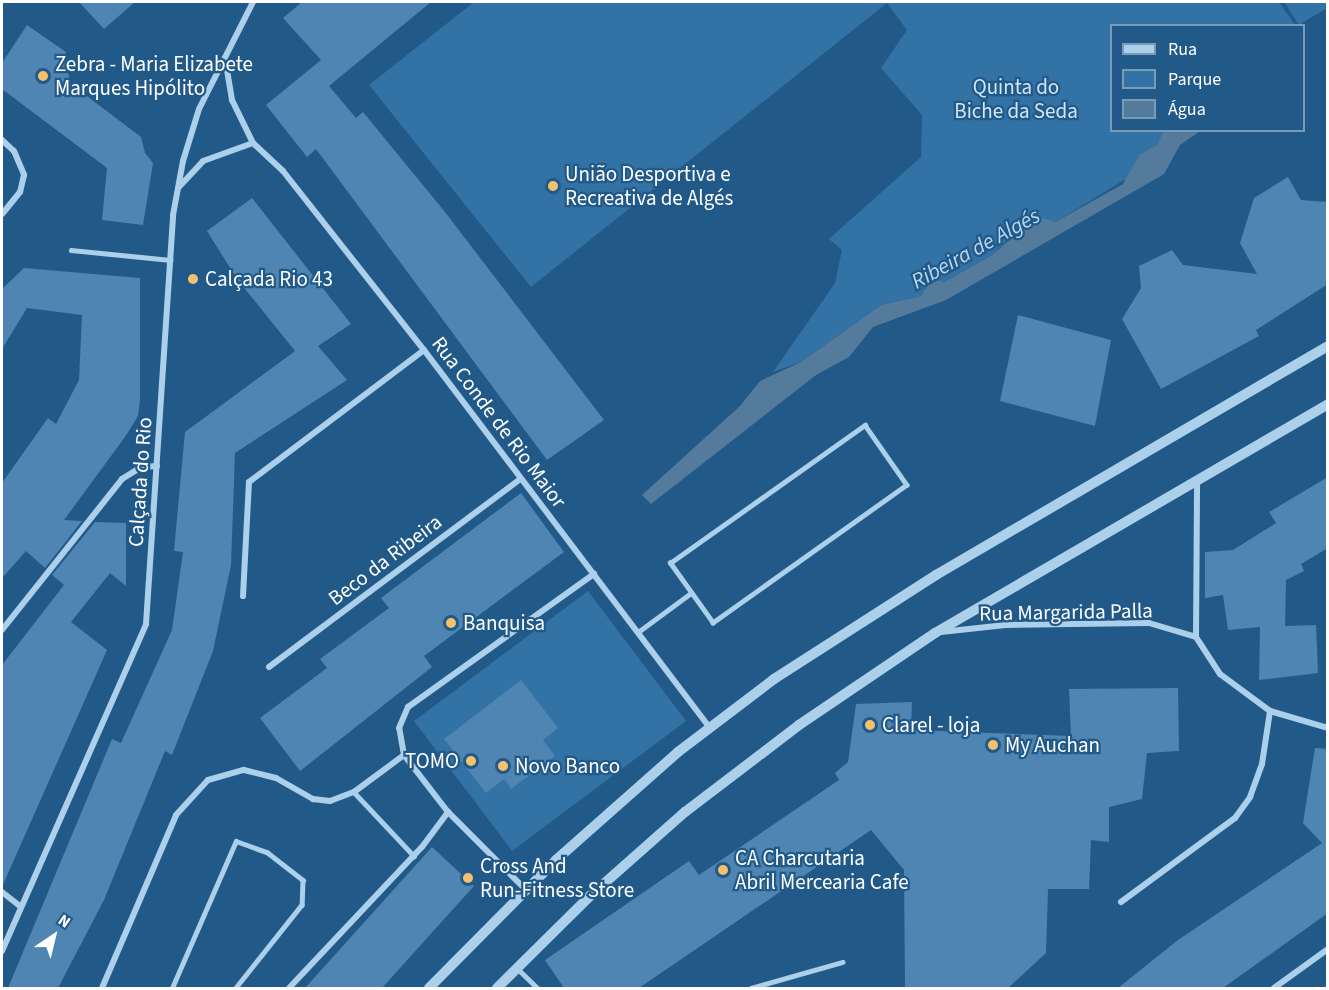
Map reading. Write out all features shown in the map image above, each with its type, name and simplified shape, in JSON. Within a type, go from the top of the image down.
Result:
[{"type":"street","name":"Calçada do Rio","points":[[2,951],[146,624],[178,188],[189,137],[224,58],[253,2]]},
{"type":"street","points":[[178,188],[203,161],[253,143],[232,100],[224,58]]},
{"type":"street","points":[[2,140],[14,151],[24,175],[20,192],[2,214]]},
{"type":"street","name":"Rua Conde de Rio Maior","points":[[253,143],[283,171],[424,350],[710,728]]},
{"type":"street","points":[[429,988],[526,890],[710,728],[802,661],[936,575],[1328,346]]},
{"type":"street","points":[[243,596],[249,482],[424,350]]},
{"type":"street","points":[[497,988],[685,812],[799,725],[935,633],[1197,483],[1328,404]]},
{"type":"street","points":[[2,630],[122,479],[141,466],[157,466]]},
{"type":"street","name":"Beco da Ribeira","points":[[269,667],[520,479]]},
{"type":"street","points":[[1197,483],[1196,637],[1220,674],[1270,711],[1328,728]]},
{"type":"street","points":[[526,890],[448,812],[404,755],[399,728],[408,706],[594,574]]},
{"type":"street","name":"Rua Margarida Palla","points":[[935,633],[1006,626],[1149,624],[1196,637]]},
{"type":"street","points":[[1121,902],[1234,818],[1250,797],[1262,764],[1270,711]]},
{"type":"street","points":[[102,988],[176,815],[208,780],[244,770],[276,778],[313,800],[330,801],[354,792],[404,755]]},
{"type":"street","points":[[290,988],[414,856],[448,812]]},
{"type":"street","points":[[2,891],[21,907]]},
{"type":"street","points":[[1274,988],[1328,949]]},
{"type":"lane","points":[[71,250],[171,260]]},
{"type":"lane","points":[[865,426],[907,485],[713,623],[691,593],[670,563],[865,426]]},
{"type":"lane","points":[[638,632],[691,593]]},
{"type":"lane","points":[[354,792],[414,856]]},
{"type":"lane","points":[[172,988],[236,841],[267,852],[303,880],[302,905],[236,988]]},
{"type":"lane","points":[[751,988],[842,962]]},
{"type":"lane","points":[[516,968],[538,988]]},
{"type":"green space","name":"Quinta do Biche da Seda","points":[[474,2],[1279,2],[1294,24],[1110,24],[1110,132],[1164,132],[1157,145],[1140,154],[1131,176],[1055,222],[1015,232],[992,255],[944,282],[932,279],[921,296],[881,305],[801,362],[773,372],[835,283],[842,250],[829,239],[921,157],[922,115],[881,68],[907,30],[887,3],[531,287],[369,85]]},
{"type":"green space","points":[[1284,2],[1327,2],[1327,8],[1298,24]]},
{"type":"green space","points":[[588,591],[686,721],[512,851],[414,721]]},
{"type":"water","points":[[1163,132],[1199,132],[1180,145],[1164,174],[946,300],[873,327],[849,357],[816,375],[651,504],[642,495],[740,406],[760,381],[801,362],[881,305],[921,296],[932,279],[944,282],[992,255],[1027,224],[1043,218],[1055,222],[1123,184],[1140,154],[1157,145]]},
{"type":"building","points":[[79,2],[135,2],[104,29]]},
{"type":"building","points":[[302,2],[431,2],[329,86],[356,118],[363,112],[445,212],[604,420],[547,460],[316,149],[307,157],[266,105],[321,60],[283,18]]},
{"type":"building","points":[[27,25],[66,52],[64,58],[71,84],[141,137],[145,153],[153,163],[143,225],[102,220],[107,168],[2,89],[2,63]]},
{"type":"building","points":[[1288,177],[1301,200],[1328,202],[1328,284],[1256,330],[1259,336],[1161,389],[1122,319],[1141,288],[1139,266],[1172,250],[1183,265],[1257,274],[1240,243],[1254,198]]},
{"type":"building","points":[[252,198],[351,324],[318,346],[347,380],[235,453],[231,565],[213,651],[172,755],[165,751],[104,900],[58,988],[8,988],[112,739],[121,743],[172,630],[183,552],[174,551],[185,432],[295,351],[237,279],[207,231]]},
{"type":"building","points":[[24,268],[140,278],[140,399],[138,416],[125,437],[64,520],[82,521],[45,568],[26,551],[2,578],[2,483],[48,418],[56,424],[79,380],[82,315],[27,308],[2,349],[2,289]]},
{"type":"building","points":[[1018,315],[1111,340],[1095,426],[1000,401]]},
{"type":"building","points":[[1328,477],[1328,548],[1301,564],[1304,571],[1286,580],[1285,626],[1316,625],[1318,673],[1259,680],[1260,627],[1228,630],[1223,595],[1205,598],[1205,552],[1233,550],[1276,523],[1269,512]]},
{"type":"building","points":[[521,493],[564,552],[424,656],[432,667],[300,771],[260,718],[327,668],[320,659],[389,608],[381,598]]},
{"type":"building","points":[[95,522],[126,523],[126,586],[110,573],[71,622],[107,650],[2,887],[2,665],[64,585],[52,575]]},
{"type":"building","points":[[521,680],[558,728],[543,740],[555,756],[511,789],[504,779],[486,793],[444,739]]},
{"type":"building","points":[[1178,688],[1179,751],[1147,753],[1142,799],[1109,807],[1109,842],[1091,840],[1089,889],[1048,889],[1046,953],[1008,988],[905,988],[904,870],[871,830],[639,988],[564,988],[545,960],[689,861],[699,875],[839,780],[835,773],[848,762],[856,704],[912,702],[911,730],[1071,736],[1069,689]]},
{"type":"building","points":[[1315,748],[1328,749],[1328,913],[1223,988],[1118,988],[1178,940],[1322,843],[1303,823]]},
{"type":"building","points":[[432,847],[474,886],[382,988],[305,988]]},
{"type":"place","name":"Zebra - Maria Elizabete Marques Hipólito","points":[[43,76]]},
{"type":"place","name":"União Desportiva e Recreativa de Algés","points":[[553,186]]},
{"type":"place","name":"Calçada Rio 43","points":[[193,279]]},
{"type":"place","name":"Banquisa","points":[[451,623]]},
{"type":"place","name":"Clarel - loja","points":[[870,725]]},
{"type":"place","name":"My Auchan","points":[[993,745]]},
{"type":"place","name":"TOMO","points":[[471,761]]},
{"type":"place","name":"Novo Banco","points":[[503,766]]},
{"type":"place","name":"CA Charcutaria Abril Mercearia Cafe","points":[[723,870]]},
{"type":"place","name":"Cross And Run-Fitness Store","points":[[468,878]]},
{"type":"water label","name":"Ribeira de Algés","points":[[976,249]]}]
